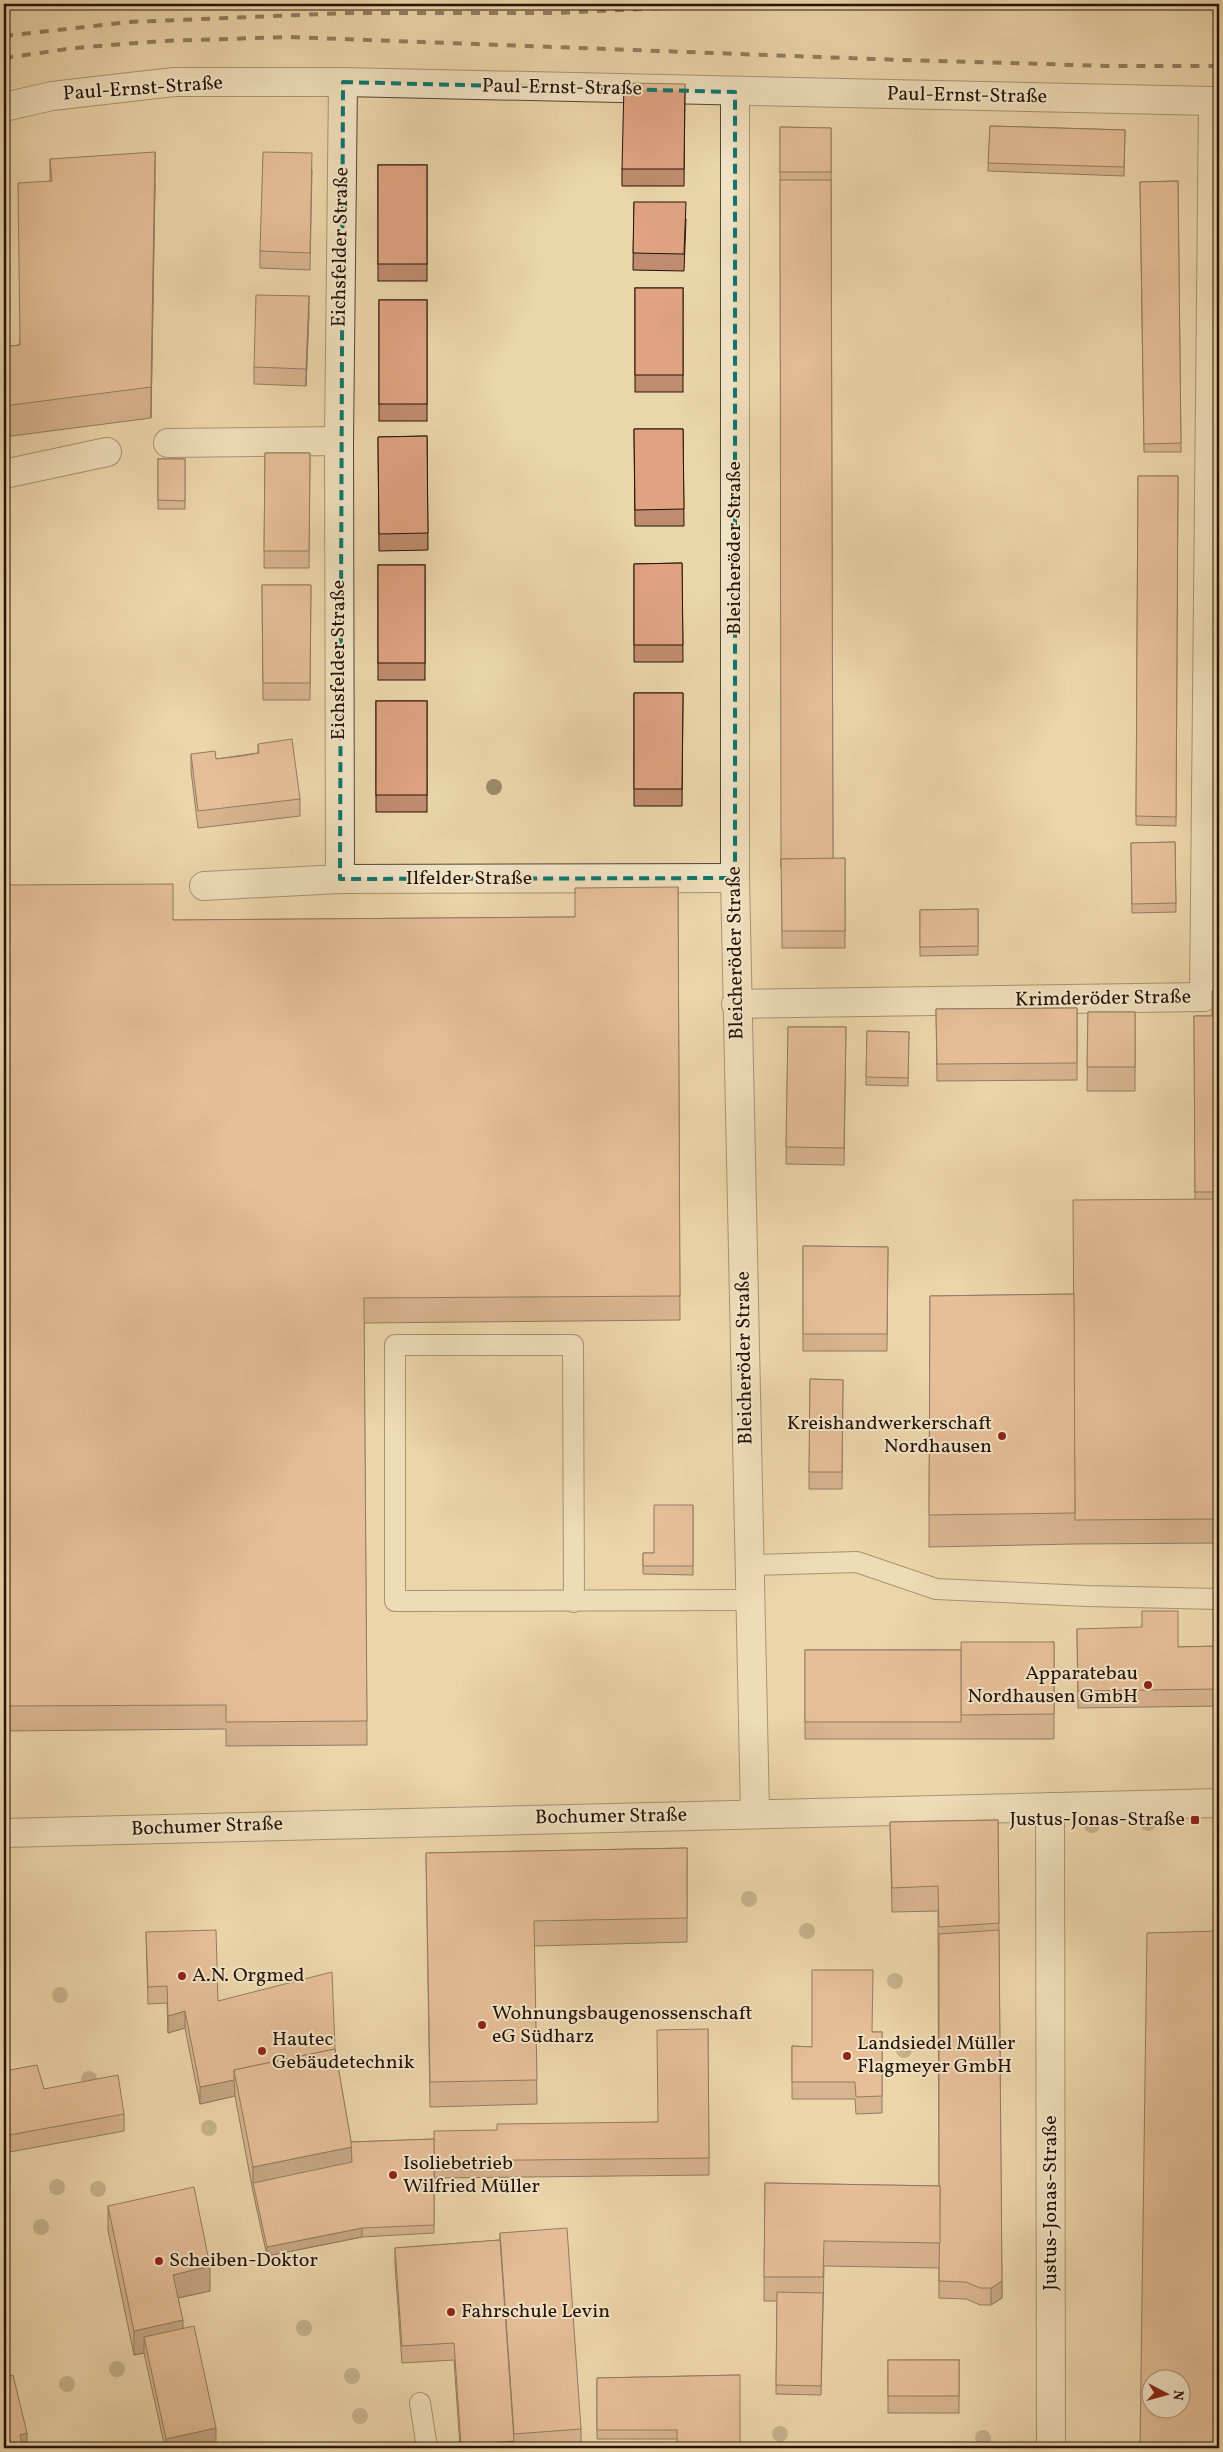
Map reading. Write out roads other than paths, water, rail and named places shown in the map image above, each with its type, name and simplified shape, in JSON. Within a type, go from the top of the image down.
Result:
[{"type":"street","name":"Paul-Ernst-Straße","points":[[4,107],[52,96],[174,82],[343,82],[1216,101]]},
{"type":"street","name":"Eichsfelder Straße","points":[[340,880],[339,441],[343,82]]},
{"type":"street","name":"Bleicheröder Straße","points":[[735,92],[736,1004],[755,1814]]},
{"type":"street","name":"Krimderöder Straße","points":[[736,1004],[1204,997],[1216,101]]},
{"type":"street","points":[[168,443],[339,441]]},
{"type":"street","points":[[4,474],[106,452]]},
{"type":"street","name":"Ilfelder Straße","points":[[204,886],[340,880],[735,878]]},
{"type":"street","name":"Bochumer Straße","points":[[4,1833],[1219,1802]]},
{"type":"street","name":"Justus-Jonas-Straße","points":[[1050,1807],[1051,2448]]},
{"type":"lane","points":[[574,1602],[573,1345],[395,1345],[395,1601],[574,1602],[751,1600]]},
{"type":"lane","points":[[750,1565],[857,1562],[936,1589],[1088,1596],[1219,1599]]},
{"type":"lane","points":[[420,2403],[427,2448]]},
{"type":"railway","points":[[402,7],[427,4]]},
{"type":"railway","points":[[4,36],[129,22],[348,13],[557,13],[748,4],[834,4]]},
{"type":"railway","points":[[4,58],[74,48],[162,41],[289,37],[872,59],[1111,66],[1219,66]]},
{"type":"place","name":"Kreishandwerkerschaft Nordhausen","points":[[1002,1436]]},
{"type":"place","name":"Apparatebau Nordhausen GmbH","points":[[1148,1685]]},
{"type":"place","name":"Justus-Jonas-Straße","points":[[1195,1820]]},
{"type":"place","name":"A.N. Orgmed","points":[[182,1976]]},
{"type":"place","name":"Wohnungsbaugenossenschaft eG Südharz","points":[[482,2025]]},
{"type":"place","name":"Hautec Gebäudetechnik","points":[[262,2051]]},
{"type":"place","name":"Landsiedel Müller Flagmeyer GmbH","points":[[847,2056]]},
{"type":"place","name":"Isoliebetrieb Wilfried Müller","points":[[393,2175]]},
{"type":"place","name":"Scheiben-Doktor","points":[[159,2261]]},
{"type":"place","name":"Fahrschule Levin","points":[[451,2312]]}]
